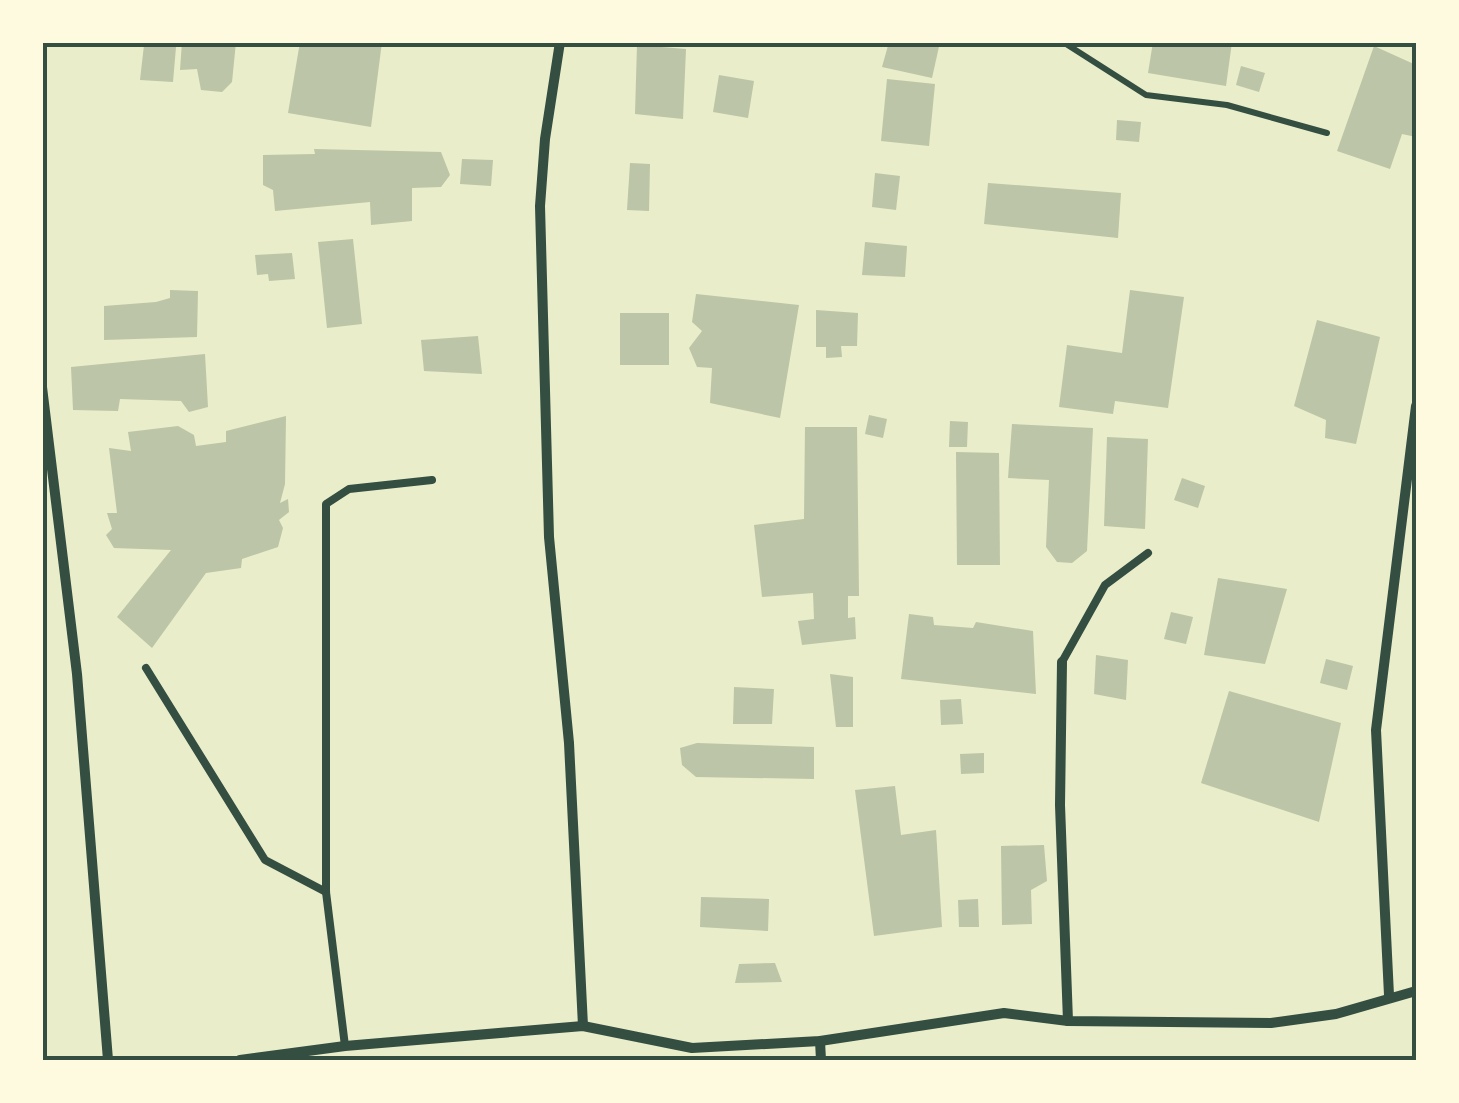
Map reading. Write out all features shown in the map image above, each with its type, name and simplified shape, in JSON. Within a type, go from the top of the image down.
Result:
[{"type":"street","points":[[560,42],[545,140],[540,206],[549,537],[569,742],[584,1026]]},
{"type":"street","points":[[42,387],[77,674],[108,1060]]},
{"type":"street","points":[[1390,995],[1376,730],[1416,406]]},
{"type":"street","points":[[1062,662],[1060,806],[1068,1022]]},
{"type":"street","points":[[240,1060],[340,1047],[584,1026],[692,1048],[820,1041],[1004,1013],[1068,1022],[1271,1024],[1336,1014],[1416,990]]},
{"type":"street","points":[[820,1041],[821,1060]]},
{"type":"street","points":[[336,1060],[340,1047]]},
{"type":"street","points":[[692,1048],[699,1060]]},
{"type":"lane","points":[[340,1047],[326,892],[326,504],[349,489],[432,480]]},
{"type":"lane","points":[[1062,662],[1105,585],[1148,553]]},
{"type":"lane","points":[[146,668],[266,860],[326,892]]},
{"type":"path","points":[[1063,42],[1146,95],[1226,105],[1327,133]]},
{"type":"building","points":[[182,42],[236,42],[232,82],[222,92],[201,90],[197,69],[180,70]]},
{"type":"building","points":[[300,42],[382,42],[371,127],[288,113]]},
{"type":"building","points":[[889,42],[940,42],[932,78],[882,67]]},
{"type":"building","points":[[1153,42],[1232,42],[1226,86],[1148,73]]},
{"type":"building","points":[[144,45],[176,47],[173,82],[140,80]]},
{"type":"building","points":[[637,45],[686,49],[683,119],[635,114]]},
{"type":"building","points":[[1374,46],[1416,65],[1416,137],[1402,134],[1390,169],[1337,151]]},
{"type":"building","points":[[1241,66],[1265,73],[1259,92],[1236,85]]},
{"type":"building","points":[[719,75],[754,81],[748,118],[713,112]]},
{"type":"building","points":[[887,79],[935,84],[929,146],[881,141]]},
{"type":"building","points":[[1117,120],[1141,122],[1139,142],[1116,140]]},
{"type":"building","points":[[314,149],[441,152],[450,175],[441,187],[412,188],[412,221],[371,225],[370,202],[275,211],[273,190],[263,185],[263,155],[315,154]]},
{"type":"building","points":[[462,159],[493,160],[491,186],[460,184]]},
{"type":"building","points":[[630,163],[650,164],[649,211],[627,210]]},
{"type":"building","points":[[875,173],[900,176],[896,210],[872,207]]},
{"type":"building","points":[[988,183],[1121,193],[1118,238],[984,224]]},
{"type":"building","points":[[353,239],[362,324],[327,328],[318,242]]},
{"type":"building","points":[[865,242],[907,246],[905,277],[862,275]]},
{"type":"building","points":[[292,253],[295,279],[269,281],[268,274],[257,275],[255,255]]},
{"type":"building","points":[[170,290],[198,291],[197,337],[104,340],[104,306],[156,302],[170,298]]},
{"type":"building","points":[[1130,290],[1184,297],[1168,408],[1115,401],[1113,414],[1059,407],[1067,345],[1122,353]]},
{"type":"building","points":[[696,294],[799,305],[780,418],[710,403],[712,368],[697,367],[689,348],[702,331],[692,322]]},
{"type":"building","points":[[816,310],[858,313],[857,346],[841,346],[842,357],[826,358],[826,347],[816,347]]},
{"type":"building","points":[[620,313],[669,313],[669,365],[620,365]]},
{"type":"building","points":[[1317,320],[1380,337],[1356,444],[1325,438],[1326,420],[1294,406]]},
{"type":"building","points":[[478,336],[482,374],[424,371],[421,340]]},
{"type":"building","points":[[205,354],[208,407],[189,412],[181,401],[120,399],[118,411],[73,410],[71,367]]},
{"type":"building","points":[[869,415],[887,419],[883,438],[865,434]]},
{"type":"building","points":[[286,416],[285,484],[280,503],[288,499],[289,512],[279,520],[283,528],[278,547],[242,559],[241,568],[206,573],[152,648],[117,617],[171,550],[114,548],[106,535],[112,529],[107,513],[117,513],[109,448],[131,451],[128,432],[178,426],[194,435],[196,446],[226,442],[226,431]]},
{"type":"building","points":[[950,421],[968,422],[967,447],[949,447]]},
{"type":"building","points":[[1012,424],[1093,428],[1087,551],[1072,563],[1057,562],[1046,547],[1049,480],[1008,478]]},
{"type":"building","points":[[805,427],[857,427],[859,596],[848,596],[848,618],[855,617],[856,639],[802,645],[798,621],[814,619],[813,593],[762,597],[754,525],[804,519]]},
{"type":"building","points":[[1107,437],[1148,439],[1145,529],[1104,526]]},
{"type":"building","points":[[956,452],[999,453],[1000,565],[957,565]]},
{"type":"building","points":[[1182,478],[1205,486],[1198,508],[1174,500]]},
{"type":"building","points":[[1218,578],[1287,589],[1265,664],[1204,655]]},
{"type":"building","points":[[1171,612],[1193,617],[1186,644],[1164,639]]},
{"type":"building","points":[[909,614],[933,617],[934,625],[973,628],[976,622],[1033,631],[1036,694],[901,679]]},
{"type":"building","points":[[1096,655],[1128,660],[1126,700],[1094,694]]},
{"type":"building","points":[[1326,659],[1353,666],[1347,690],[1320,683]]},
{"type":"building","points":[[830,674],[853,677],[853,727],[836,727]]},
{"type":"building","points":[[734,687],[774,689],[772,724],[733,724]]},
{"type":"building","points":[[1229,691],[1341,723],[1319,822],[1201,783]]},
{"type":"building","points":[[961,699],[963,724],[941,725],[940,700]]},
{"type":"building","points":[[697,743],[814,747],[814,779],[696,777],[682,765],[680,748]]},
{"type":"building","points":[[984,753],[984,773],[961,774],[960,754]]},
{"type":"building","points":[[895,786],[901,835],[936,830],[942,927],[874,936],[855,790]]},
{"type":"building","points":[[1044,845],[1047,881],[1031,890],[1032,924],[1002,925],[1001,846]]},
{"type":"building","points":[[701,897],[769,899],[768,931],[700,927]]},
{"type":"building","points":[[978,899],[979,927],[959,927],[958,900]]},
{"type":"building","points":[[775,963],[782,982],[735,983],[739,964]]}]
